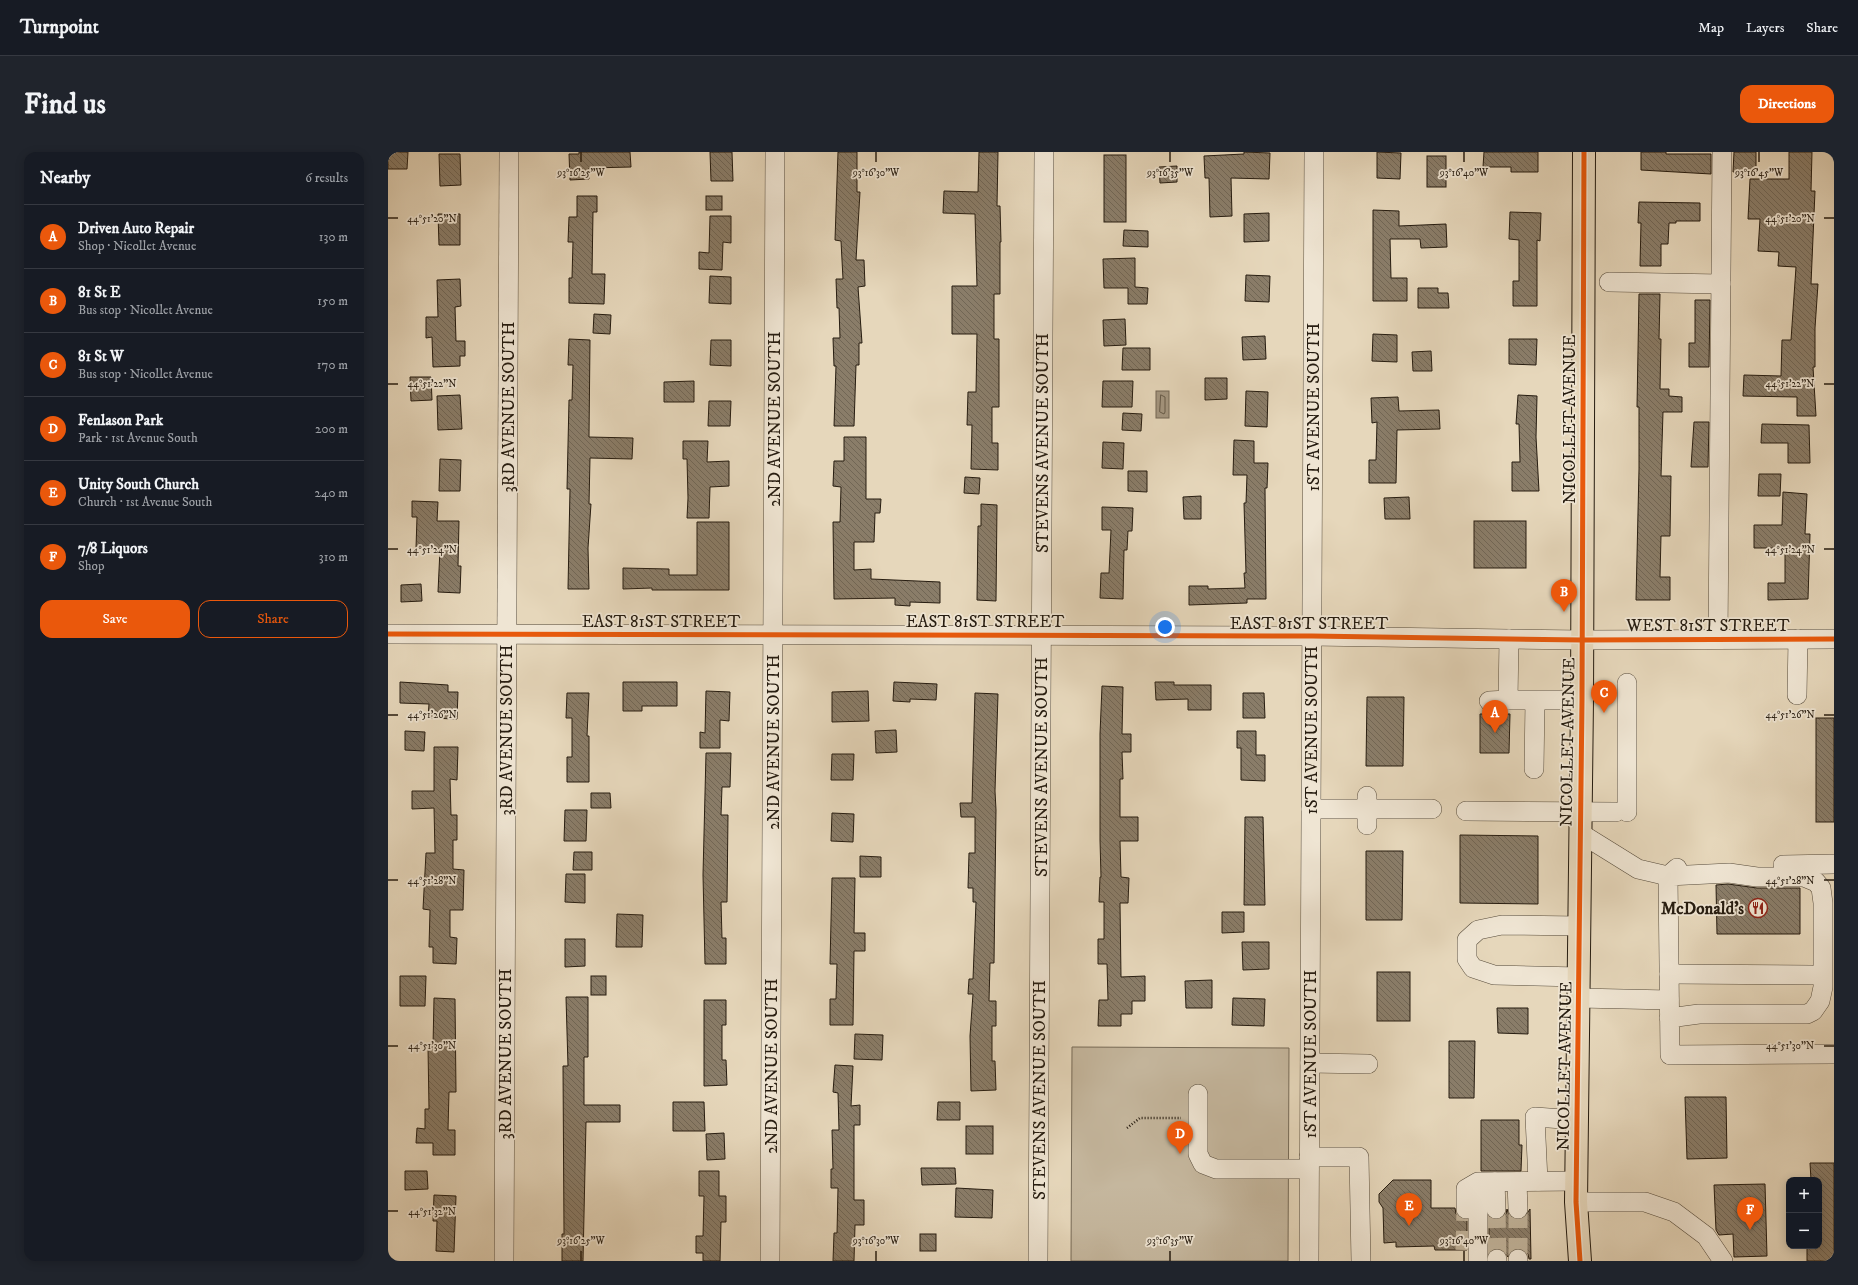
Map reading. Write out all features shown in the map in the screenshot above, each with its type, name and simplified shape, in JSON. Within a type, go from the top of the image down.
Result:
[{"type":"main road","name":"NICOLLET AVENUE","points":[[1580,1261],[1576,1181],[1582,700],[1584,152]]},
{"type":"street","name":"3RD AVENUE SOUTH","points":[[504,1261],[509,152]]},
{"type":"street","name":"2ND AVENUE SOUTH","points":[[770,1261],[772,635],[776,152]]},
{"type":"street","name":"STEVENS AVENUE SOUTH","points":[[1038,1261],[1044,152]]},
{"type":"street","name":"1ST AVENUE SOUTH","points":[[1309,1261],[1314,152]]},
{"type":"street","points":[[1718,640],[1722,152]]},
{"type":"street","points":[[1609,282],[1721,284]]},
{"type":"street","name":"EAST 81ST STREET","points":[[388,634],[1312,636],[1582,640]]},
{"type":"street","points":[[1508,700],[1509,639]]},
{"type":"street","name":"WEST 81ST STREET","points":[[1582,640],[1834,640]]},
{"type":"street","points":[[1798,640],[1798,695]]},
{"type":"street","points":[[1466,811],[1581,823],[1621,812],[1627,683]]},
{"type":"street","points":[[1489,701],[1582,700]]},
{"type":"street","points":[[1534,769],[1535,701]]},
{"type":"street","points":[[1311,809],[1432,810]]},
{"type":"street","points":[[1581,823],[1638,869],[1668,876],[1729,873],[1757,877],[1804,877],[1816,882],[1834,910]]},
{"type":"street","points":[[1668,876],[1680,866],[1834,864]]},
{"type":"street","points":[[1668,876],[1670,1055],[1834,1054]]},
{"type":"street","points":[[1669,1009],[1699,1014],[1807,1014],[1813,1011],[1820,1002],[1823,987],[1823,903],[1821,888]]},
{"type":"street","points":[[1579,926],[1502,926],[1478,930],[1467,940],[1467,959],[1473,968],[1494,975],[1579,977]]},
{"type":"street","points":[[1579,998],[1776,1021],[1805,1020],[1812,1018],[1828,1006],[1831,998],[1831,956],[1834,941]]},
{"type":"street","points":[[1669,974],[1812,975]]},
{"type":"street","points":[[1310,1063],[1368,1064]]},
{"type":"street","points":[[1198,1094],[1198,1154],[1203,1164],[1216,1169],[1309,1163],[1359,1157],[1361,1261]]},
{"type":"street","points":[[1538,1181],[1535,1117],[1577,1120]]},
{"type":"street","points":[[1466,1209],[1466,1190],[1487,1182],[1576,1181]]},
{"type":"street","points":[[1487,1182],[1496,1209]]},
{"type":"street","points":[[1469,1257],[1487,1182]]},
{"type":"street","points":[[1517,1182],[1518,1209]]},
{"type":"street","points":[[1576,1202],[1645,1202],[1674,1212],[1706,1236],[1723,1261]]},
{"type":"path","points":[[1127,1128],[1140,1118],[1185,1118]]},
{"type":"shaded area","points":[[1072,1047],[1289,1048],[1288,1261],[1071,1261]]},
{"type":"water","points":[[1156,391],[1169,391],[1169,418],[1156,418]]},
{"type":"building","points":[[388,152],[408,152],[407,169],[388,169]]},
{"type":"building","points":[[579,152],[630,152],[631,167],[589,168],[589,179],[570,180],[569,154],[579,154]]},
{"type":"building","points":[[710,152],[732,152],[733,181],[711,181]]},
{"type":"building","points":[[838,152],[857,152],[857,192],[860,192],[856,260],[864,260],[865,286],[858,287],[862,343],[859,343],[859,365],[856,365],[854,426],[834,426],[836,366],[834,366],[833,338],[840,338],[836,279],[843,279],[841,241],[835,240]]},
{"type":"building","points":[[979,152],[998,152],[997,206],[1000,206],[1000,294],[994,294],[994,339],[999,339],[999,407],[992,407],[992,443],[998,443],[998,470],[971,469],[972,425],[967,425],[968,392],[976,392],[977,334],[952,334],[952,286],[977,286],[975,214],[943,213],[944,191],[978,192]]},
{"type":"building","points":[[1244,152],[1270,153],[1269,179],[1231,178],[1232,216],[1210,217],[1209,178],[1205,178],[1204,156],[1244,154]]},
{"type":"building","points":[[1377,152],[1401,153],[1400,179],[1377,178]]},
{"type":"building","points":[[1484,152],[1538,152],[1538,172],[1511,172],[1511,167],[1483,167]]},
{"type":"building","points":[[1641,152],[1666,152],[1666,154],[1711,154],[1711,174],[1641,170]]},
{"type":"building","points":[[1734,152],[1756,152],[1756,172],[1733,172]]},
{"type":"building","points":[[1789,152],[1812,152],[1811,191],[1815,191],[1811,284],[1818,284],[1815,328],[1815,367],[1813,367],[1816,416],[1797,416],[1797,397],[1743,396],[1744,375],[1781,376],[1782,340],[1791,340],[1796,267],[1778,266],[1779,252],[1758,251],[1760,219],[1748,219],[1750,179],[1789,179]]},
{"type":"building","points":[[439,154],[460,154],[461,185],[440,186]]},
{"type":"building","points":[[1104,155],[1126,155],[1126,222],[1104,222]]},
{"type":"building","points":[[1427,156],[1446,156],[1446,187],[1427,187]]},
{"type":"building","points":[[1177,166],[1177,182],[1160,183],[1159,167]]},
{"type":"building","points":[[577,196],[597,196],[597,212],[593,212],[592,274],[605,274],[604,304],[569,303],[569,278],[572,278],[573,242],[568,242],[569,217],[577,217]]},
{"type":"building","points":[[706,196],[722,196],[722,210],[706,210]]},
{"type":"building","points":[[1639,202],[1700,203],[1700,221],[1676,221],[1676,223],[1669,223],[1668,244],[1661,244],[1661,266],[1640,266],[1641,223],[1638,223]]},
{"type":"building","points":[[1373,210],[1399,211],[1399,226],[1446,224],[1447,247],[1421,248],[1420,239],[1390,239],[1391,278],[1407,278],[1407,301],[1373,301]]},
{"type":"building","points":[[1510,212],[1541,213],[1540,241],[1537,240],[1537,306],[1513,306],[1513,281],[1519,281],[1519,240],[1509,239]]},
{"type":"building","points":[[1269,213],[1269,241],[1244,242],[1244,214]]},
{"type":"building","points":[[438,214],[460,214],[460,245],[439,245]]},
{"type":"building","points":[[710,216],[731,216],[731,243],[723,242],[722,270],[699,269],[699,252],[709,253]]},
{"type":"building","points":[[1124,230],[1148,231],[1148,247],[1123,246]]},
{"type":"building","points":[[1135,258],[1135,287],[1148,288],[1147,304],[1128,304],[1128,288],[1104,288],[1103,259]]},
{"type":"building","points":[[1246,275],[1270,276],[1269,302],[1245,301]]},
{"type":"building","points":[[710,276],[731,277],[731,304],[709,303]]},
{"type":"building","points":[[460,279],[461,306],[455,307],[456,341],[465,341],[465,356],[460,356],[460,366],[433,367],[432,337],[426,338],[426,317],[438,317],[437,280]]},
{"type":"building","points":[[1418,288],[1438,288],[1438,293],[1448,293],[1449,308],[1418,308]]},
{"type":"building","points":[[1639,294],[1660,294],[1660,389],[1669,389],[1669,396],[1682,397],[1682,412],[1663,412],[1661,476],[1671,476],[1670,536],[1661,536],[1660,577],[1670,577],[1670,600],[1636,600],[1639,469],[1639,407],[1637,407]]},
{"type":"building","points":[[1695,300],[1710,300],[1709,367],[1689,367],[1689,343],[1695,343]]},
{"type":"building","points":[[594,314],[611,315],[610,334],[593,333]]},
{"type":"building","points":[[1125,319],[1126,345],[1104,346],[1103,320]]},
{"type":"building","points":[[1373,334],[1397,335],[1397,362],[1372,361]]},
{"type":"building","points":[[1265,336],[1266,359],[1243,360],[1242,337]]},
{"type":"building","points":[[569,339],[590,340],[589,437],[633,438],[632,459],[590,458],[589,504],[591,504],[588,548],[589,589],[568,589],[570,489],[567,489],[569,400],[572,400],[573,365],[568,365]]},
{"type":"building","points":[[1509,339],[1537,339],[1536,365],[1509,364]]},
{"type":"building","points":[[711,340],[731,340],[731,366],[710,365]]},
{"type":"building","points":[[1123,348],[1150,348],[1150,370],[1122,370]]},
{"type":"building","points":[[1431,351],[1432,371],[1413,371],[1412,352]]},
{"type":"building","points":[[410,377],[431,377],[432,400],[411,401]]},
{"type":"building","points":[[1205,378],[1227,378],[1227,399],[1205,400]]},
{"type":"building","points":[[694,381],[694,402],[664,402],[664,382]]},
{"type":"building","points":[[1103,381],[1133,381],[1132,407],[1102,407]]},
{"type":"building","points":[[1246,391],[1268,392],[1267,427],[1245,426]]},
{"type":"building","points":[[460,395],[462,429],[438,430],[437,396]]},
{"type":"building","points":[[1518,395],[1537,396],[1536,437],[1539,491],[1512,491],[1512,462],[1520,462],[1519,424],[1516,424]]},
{"type":"building","points":[[1398,397],[1399,411],[1439,410],[1440,429],[1397,430],[1396,483],[1369,483],[1369,460],[1376,460],[1377,422],[1372,423],[1371,398]]},
{"type":"building","points":[[709,401],[731,401],[730,426],[708,426]]},
{"type":"building","points":[[1123,413],[1142,414],[1141,431],[1122,430]]},
{"type":"building","points":[[1694,422],[1709,422],[1708,467],[1691,467]]},
{"type":"building","points":[[1762,424],[1809,425],[1810,463],[1788,463],[1788,443],[1761,443]]},
{"type":"building","points":[[844,437],[866,437],[866,499],[881,499],[880,513],[875,513],[874,542],[854,542],[854,570],[871,569],[871,579],[940,582],[940,603],[910,602],[910,606],[895,605],[895,598],[834,599],[833,522],[840,522],[841,487],[833,486],[834,461],[844,461]]},
{"type":"building","points":[[1234,440],[1254,441],[1254,463],[1268,463],[1267,488],[1265,488],[1266,599],[1247,599],[1247,603],[1189,605],[1189,586],[1208,586],[1208,589],[1245,588],[1244,503],[1246,503],[1247,475],[1233,475]]},
{"type":"building","points":[[683,441],[708,441],[707,462],[729,461],[729,486],[710,487],[709,518],[687,518],[687,459],[683,459]]},
{"type":"building","points":[[1103,442],[1124,443],[1123,469],[1102,468]]},
{"type":"building","points":[[440,459],[461,460],[460,491],[439,491]]},
{"type":"building","points":[[1128,471],[1147,471],[1147,492],[1128,491]]},
{"type":"building","points":[[1759,474],[1781,474],[1780,496],[1758,496]]},
{"type":"building","points":[[965,477],[980,478],[979,494],[964,493]]},
{"type":"building","points":[[1783,492],[1807,494],[1805,534],[1810,534],[1808,599],[1768,600],[1768,583],[1785,583],[1785,548],[1754,548],[1754,525],[1782,525]]},
{"type":"building","points":[[1201,496],[1201,519],[1184,519],[1183,497]]},
{"type":"building","points":[[1409,497],[1410,519],[1385,519],[1384,498]]},
{"type":"building","points":[[412,501],[438,502],[437,521],[459,521],[458,566],[461,566],[460,593],[438,592],[440,549],[416,548],[417,517],[412,517]]},
{"type":"building","points":[[981,504],[997,505],[996,601],[977,600],[978,526],[981,526]]},
{"type":"building","points":[[1102,507],[1133,508],[1132,531],[1128,531],[1127,550],[1124,550],[1123,599],[1100,598],[1101,573],[1109,573],[1111,530],[1102,530]]},
{"type":"building","points":[[1474,521],[1526,521],[1526,568],[1474,568]]},
{"type":"building","points":[[697,522],[729,522],[729,590],[652,590],[652,588],[623,589],[623,568],[669,569],[669,575],[697,575]]},
{"type":"building","points":[[421,584],[422,601],[401,602],[401,585]]},
{"type":"building","points":[[400,682],[448,685],[448,692],[458,692],[457,719],[428,718],[429,704],[400,703]]},
{"type":"building","points":[[623,682],[677,682],[677,706],[642,706],[642,711],[623,711]]},
{"type":"building","points":[[894,682],[937,684],[936,700],[910,699],[910,702],[893,701]]},
{"type":"building","points":[[1155,682],[1174,682],[1174,685],[1211,685],[1211,710],[1188,710],[1188,699],[1156,700]]},
{"type":"building","points":[[1102,686],[1123,687],[1122,734],[1131,734],[1131,752],[1122,752],[1123,779],[1120,779],[1120,817],[1138,817],[1138,841],[1120,841],[1121,877],[1129,878],[1128,903],[1120,903],[1121,977],[1145,976],[1145,1001],[1132,1001],[1132,1014],[1121,1014],[1121,1026],[1098,1026],[1099,1000],[1108,1000],[1107,964],[1098,964],[1098,939],[1104,939],[1104,902],[1099,902],[1101,877],[1100,734]]},
{"type":"building","points":[[706,691],[730,692],[729,721],[720,720],[720,748],[700,748],[700,732],[705,733]]},
{"type":"building","points":[[868,691],[869,721],[832,722],[832,692]]},
{"type":"building","points":[[567,693],[589,693],[587,736],[589,736],[589,782],[567,782],[567,757],[572,757],[572,718],[566,718]]},
{"type":"building","points":[[975,693],[998,694],[995,791],[994,963],[990,963],[989,1001],[996,1001],[996,1026],[992,1026],[992,1061],[995,1061],[996,1090],[971,1091],[970,1036],[973,994],[968,994],[969,979],[973,979],[976,902],[973,902],[973,888],[968,888],[969,853],[975,853],[975,817],[961,817],[960,803],[972,803]]},
{"type":"building","points":[[1243,693],[1264,693],[1265,718],[1243,718]]},
{"type":"building","points":[[1367,697],[1404,697],[1403,766],[1366,766]]},
{"type":"building","points":[[1480,714],[1510,714],[1509,753],[1480,753]]},
{"type":"building","points":[[1816,718],[1834,718],[1834,822],[1816,822]]},
{"type":"building","points":[[896,730],[897,752],[876,753],[875,731]]},
{"type":"building","points":[[405,731],[425,732],[424,751],[405,750]]},
{"type":"building","points":[[1237,731],[1256,731],[1256,755],[1265,755],[1265,781],[1241,780],[1241,748],[1237,748]]},
{"type":"building","points":[[434,747],[458,747],[457,780],[450,779],[451,815],[457,815],[457,840],[453,840],[453,869],[464,870],[463,910],[450,910],[450,937],[457,938],[456,964],[433,963],[433,947],[429,947],[430,910],[423,909],[426,853],[435,853],[434,808],[412,809],[412,791],[434,791]]},
{"type":"building","points":[[706,753],[731,753],[730,787],[722,787],[721,815],[728,815],[727,902],[721,902],[722,938],[726,938],[726,964],[705,964],[703,875]]},
{"type":"building","points":[[832,754],[854,754],[853,780],[831,780]]},
{"type":"building","points":[[591,793],[610,793],[611,808],[591,808]]},
{"type":"building","points":[[565,810],[587,810],[586,841],[564,841]]},
{"type":"building","points":[[832,813],[854,814],[853,842],[831,841]]},
{"type":"building","points":[[1245,817],[1263,817],[1265,905],[1244,905]]},
{"type":"building","points":[[1460,835],[1538,836],[1538,904],[1460,903]]},
{"type":"building","points":[[1366,851],[1403,851],[1402,920],[1366,920]]},
{"type":"building","points":[[574,852],[592,852],[592,870],[573,870]]},
{"type":"building","points":[[860,856],[881,857],[881,877],[860,877]]},
{"type":"building","points":[[566,874],[585,874],[585,903],[565,902]]},
{"type":"building","points":[[832,878],[855,878],[854,933],[865,933],[865,951],[854,951],[853,1025],[830,1025],[830,999],[836,999],[837,964],[830,964]]},
{"type":"building","name":"McDonald's","points":[[1728,884],[1757,888],[1800,888],[1800,934],[1717,934],[1716,885]]},
{"type":"building","points":[[1222,912],[1244,912],[1244,932],[1222,933]]},
{"type":"building","points":[[617,914],[643,915],[642,947],[616,947]]},
{"type":"building","points":[[565,939],[585,939],[585,966],[565,967]]},
{"type":"building","points":[[1242,942],[1269,942],[1269,969],[1243,970]]},
{"type":"building","points":[[1377,972],[1410,972],[1410,1021],[1377,1021]]},
{"type":"building","points":[[400,976],[426,976],[425,1006],[400,1006]]},
{"type":"building","points":[[591,976],[606,976],[606,995],[591,995]]},
{"type":"building","points":[[1212,980],[1212,1008],[1186,1008],[1185,981]]},
{"type":"building","points":[[566,997],[588,997],[588,1057],[584,1057],[584,1105],[620,1105],[620,1122],[586,1122],[583,1261],[562,1261],[562,1234],[564,1234],[563,1066],[568,1066]]},
{"type":"building","points":[[434,998],[455,999],[456,1092],[449,1092],[448,1130],[455,1130],[455,1155],[433,1155],[433,1143],[416,1143],[417,1128],[425,1129],[425,1109],[429,1109],[428,1047],[433,1047]]},
{"type":"building","points":[[1233,998],[1265,999],[1264,1026],[1232,1025]]},
{"type":"building","points":[[704,1000],[726,1000],[726,1025],[722,1025],[722,1060],[726,1060],[727,1085],[704,1086]]},
{"type":"building","points":[[1497,1008],[1528,1008],[1528,1034],[1498,1033]]},
{"type":"building","points":[[855,1034],[883,1035],[882,1060],[854,1059]]},
{"type":"building","points":[[1449,1041],[1475,1041],[1474,1098],[1449,1098]]},
{"type":"building","points":[[835,1065],[853,1066],[851,1106],[860,1105],[860,1125],[854,1125],[854,1200],[864,1200],[864,1225],[855,1225],[854,1261],[833,1261],[834,1233],[837,1233],[838,1188],[831,1188],[831,1169],[833,1169],[832,1130],[839,1130],[838,1093],[833,1092]]},
{"type":"building","points":[[1685,1097],[1726,1097],[1727,1158],[1687,1159]]},
{"type":"building","points":[[673,1102],[704,1102],[705,1131],[673,1131]]},
{"type":"building","points":[[938,1102],[960,1102],[960,1120],[937,1120]]},
{"type":"building","points":[[1481,1120],[1519,1120],[1519,1145],[1522,1145],[1521,1171],[1481,1171]]},
{"type":"building","points":[[966,1126],[993,1126],[993,1154],[966,1154]]},
{"type":"building","points":[[724,1133],[725,1159],[707,1160],[706,1134]]},
{"type":"building","points":[[1810,1163],[1834,1163],[1834,1261],[1807,1261],[1807,1249],[1822,1249],[1822,1177],[1811,1177]]},
{"type":"building","points":[[921,1168],[955,1168],[956,1184],[922,1185]]},
{"type":"building","points":[[405,1171],[427,1171],[428,1189],[405,1190]]},
{"type":"building","points":[[699,1171],[719,1171],[719,1196],[726,1196],[726,1222],[721,1222],[720,1261],[703,1261],[703,1253],[696,1253],[696,1236],[703,1236],[704,1196],[699,1196]]},
{"type":"building","points":[[1393,1180],[1431,1180],[1431,1208],[1455,1208],[1456,1214],[1460,1218],[1467,1220],[1467,1250],[1435,1250],[1434,1246],[1396,1247],[1396,1242],[1384,1243],[1383,1208],[1379,1202],[1379,1194]]},
{"type":"building","points":[[1765,1184],[1767,1256],[1734,1257],[1733,1234],[1719,1235],[1716,1230],[1714,1185]]},
{"type":"building","points":[[956,1188],[993,1190],[992,1218],[955,1217]]},
{"type":"building","points":[[434,1195],[456,1196],[454,1252],[436,1251],[437,1221],[433,1221]]},
{"type":"building","points":[[1507,1209],[1509,1215],[1518,1220],[1524,1218],[1530,1209],[1531,1259],[1529,1259],[1528,1254],[1524,1250],[1518,1248],[1512,1250],[1508,1257],[1502,1249],[1497,1248],[1489,1252],[1489,1217],[1496,1220],[1501,1218],[1506,1214]]},
{"type":"building","points":[[920,1234],[936,1234],[936,1251],[920,1251]]},
{"type":"tunnel","points":[[1465,1250],[1466,1209]]},
{"type":"tunnel","points":[[1496,1209],[1497,1259]]},
{"type":"tunnel","points":[[1518,1209],[1518,1259]]},
{"type":"cycle path","points":[[1580,1261],[1576,1202],[1582,700],[1584,152]]},
{"type":"cycle path","points":[[388,634],[1312,636],[1582,640],[1834,639]]},
{"type":"place","name":"81 St E","points":[[1564,612]]},
{"type":"place","name":"81 St W","points":[[1604,713]]},
{"type":"place","name":"Driven Auto Repair","points":[[1495,733]]},
{"type":"place","name":"McDonald's","points":[[1758,908]]},
{"type":"place","name":"Fenlason Park","points":[[1180,1154]]},
{"type":"place","name":"Unity South Church","points":[[1409,1226]]},
{"type":"place","name":"7/8 Liquors","points":[[1750,1230]]}]
